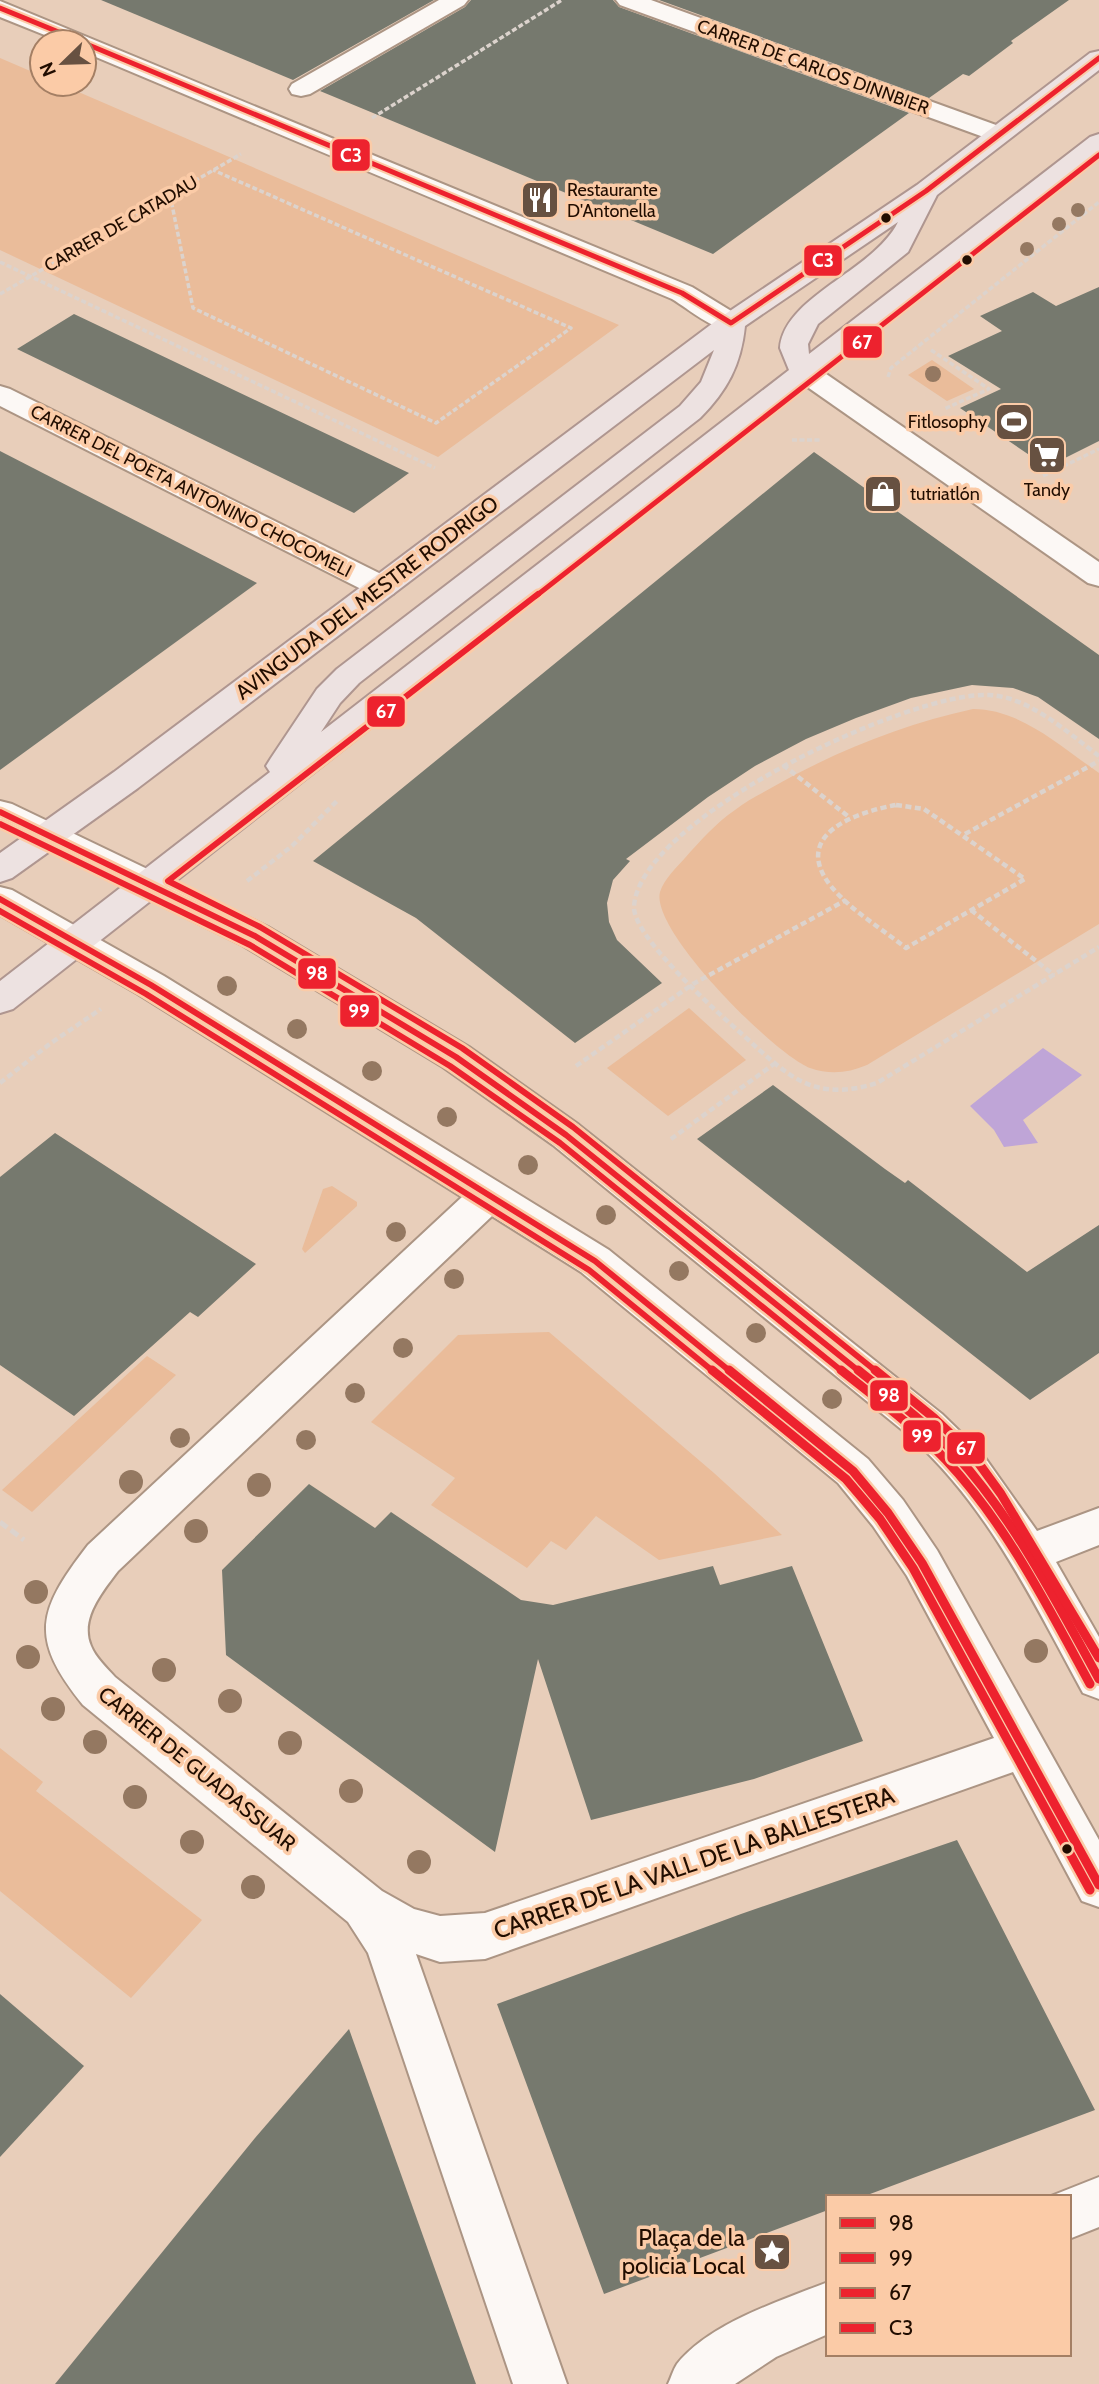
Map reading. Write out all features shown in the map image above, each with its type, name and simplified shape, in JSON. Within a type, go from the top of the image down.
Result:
[{"type":"main road","name":"AVINGUDA DEL MESTRE RODRIGO","points":[[0,870],[382,587],[731,323],[926,191],[1099,58]]},
{"type":"main road","points":[[0,1000],[1099,142]]},
{"type":"main road","name":"AVINGUDA DEL MESTRE RODRIGO","points":[[806,373],[795,359],[797,331],[815,312],[898,247],[926,191]]},
{"type":"main road","points":[[265,793],[328,696],[348,676],[706,397],[725,365],[731,323]]},
{"type":"street","points":[[301,89],[456,0]]},
{"type":"street","name":"CARRER DE CARLOS DINNBIER","points":[[628,0],[1007,128]]},
{"type":"street","name":"CARRER DE CARLOS DINNBIER","points":[[678,0],[1007,128]]},
{"type":"street","points":[[0,8],[49,28]]},
{"type":"street","points":[[98,48],[682,293],[731,323]]},
{"type":"street","points":[[806,373],[1099,576]]},
{"type":"street","name":"CARRER DEL POETA ANTONINO CHOCOMELI","points":[[0,395],[382,587]]},
{"type":"street","points":[[0,812],[256,936],[456,1057],[566,1135],[927,1426],[964,1461],[993,1500],[1027,1554],[1099,1679]]},
{"type":"street","points":[[0,899],[151,985],[595,1261],[853,1471],[888,1513],[922,1563],[1099,1885]]},
{"type":"street","name":"CARRER DE GUADASSUAR","points":[[491,1194],[103,1558],[75,1594],[66,1630],[73,1658],[99,1691],[365,1906],[388,1943],[540,2384]]},
{"type":"street","points":[[1027,1554],[1099,1526]]},
{"type":"street","name":"CARRER DE LA VALL DE LA BALLESTERA","points":[[365,1906],[403,1928],[440,1939],[485,1936],[1024,1748]]},
{"type":"street","points":[[1071,2213],[1099,2202]]},
{"type":"street","points":[[695,2384],[720,2360],[760,2334],[826,2309]]},
{"type":"path","points":[[371,118],[562,0]]},
{"type":"path","name":"CARRER DE CATADAU","points":[[0,294],[241,153]]},
{"type":"path","points":[[170,195],[193,308],[436,422],[570,328],[213,170]]},
{"type":"path","points":[[888,381],[891,368],[1099,202]]},
{"type":"path","points":[[0,262],[435,468]]},
{"type":"path","points":[[931,350],[989,389],[944,409]]},
{"type":"path","points":[[1044,476],[1099,449]]},
{"type":"path","points":[[965,834],[1099,758],[1025,706],[987,695],[937,703],[875,723],[783,765],[698,821],[660,855],[634,891],[634,910],[643,929],[660,953],[790,1079],[811,1088],[834,1093],[857,1090],[877,1083],[1099,947]]},
{"type":"path","points":[[783,765],[849,817]]},
{"type":"path","points":[[896,805],[923,809],[965,834],[1025,879],[906,948],[827,882],[819,862],[820,845],[828,831],[849,817],[873,808],[896,805]]},
{"type":"path","points":[[576,1066],[693,985],[846,900]]},
{"type":"path","points":[[971,910],[1054,975]]},
{"type":"path","points":[[0,1083],[102,1008]]},
{"type":"path","points":[[671,1139],[774,1064]]},
{"type":"path","points":[[0,1522],[24,1539]]},
{"type":"shaded area","points":[[0,58],[28,70],[28,98],[92,98],[619,325],[438,457],[0,250]]},
{"type":"shaded area","points":[[932,360],[974,389],[947,401],[908,375]]},
{"type":"shaded area","points":[[973,709],[1008,715],[1024,722],[1099,773],[1099,924],[867,1065],[839,1072],[810,1068],[770,1040],[718,989],[694,961],[674,934],[662,910],[662,887],[708,832],[753,798],[819,763],[869,741]]},
{"type":"shaded area","points":[[689,1008],[746,1060],[668,1116],[607,1068]]},
{"type":"shaded area","points":[[1043,1048],[1082,1075],[1023,1120],[1038,1143],[1004,1147],[994,1130],[970,1106]]},
{"type":"shaded area","points":[[332,1186],[357,1202],[357,1206],[305,1253],[302,1249],[323,1189]]},
{"type":"shaded area","points":[[549,1332],[782,1535],[659,1560],[596,1516],[566,1550],[551,1541],[527,1568],[431,1505],[455,1478],[371,1422],[458,1335]]},
{"type":"shaded area","points":[[147,1356],[176,1375],[32,1512],[2,1490]]},
{"type":"shaded area","points":[[0,1748],[43,1782],[36,1791],[202,1920],[131,1998],[0,1891]]},
{"type":"building","points":[[101,0],[434,0],[293,80]]},
{"type":"building","points":[[471,0],[613,0],[619,7],[909,113],[713,254],[320,91],[465,7]]},
{"type":"building","points":[[659,0],[1069,0],[1011,41],[1013,43],[969,76],[963,74],[929,98]]},
{"type":"building","points":[[1099,287],[1099,441],[1047,467],[960,408],[1001,389],[948,356],[1002,331],[980,316],[1033,292],[1056,306]]},
{"type":"building","points":[[74,314],[409,473],[354,513],[17,349]]},
{"type":"building","points":[[0,451],[257,583],[0,770]]},
{"type":"building","points":[[814,452],[1099,655],[1099,739],[1038,697],[1013,688],[972,685],[911,698],[856,718],[806,739],[755,766],[708,797],[626,859],[630,861],[613,880],[607,903],[609,922],[617,940],[662,983],[575,1043],[416,918],[313,861]]},
{"type":"building","points":[[773,1085],[885,1169],[905,1183],[908,1180],[1027,1272],[1099,1225],[1099,1353],[1030,1400],[697,1139]]},
{"type":"building","points":[[55,1133],[256,1264],[198,1317],[190,1312],[74,1416],[0,1365],[0,1177]]},
{"type":"building","points":[[309,1484],[375,1528],[391,1512],[521,1600],[553,1605],[713,1566],[720,1585],[792,1566],[863,1741],[754,1779],[591,1820],[538,1659],[495,1852],[226,1655],[222,1570]]},
{"type":"building","points":[[957,1840],[1095,2110],[867,2195],[826,2195],[826,2211],[604,2294],[497,2004],[741,1914]]},
{"type":"building","points":[[0,1994],[84,2066],[0,2157]]},
{"type":"building","points":[[349,2029],[476,2384],[55,2384],[255,2138]]},
{"type":"transit line","name":"C3","points":[[0,8],[49,28]]},
{"type":"transit line","name":"C3","points":[[98,49],[682,293],[731,323],[926,191],[1099,58]]},
{"type":"transit line","name":"67","points":[[1099,155],[168,881],[260,927],[462,1048],[573,1127],[934,1418],[972,1454],[1001,1494],[1099,1658]]},
{"type":"transit line","name":"98","points":[[0,812],[255,936],[456,1057],[566,1135],[927,1426],[954,1453],[979,1482],[1023,1545],[1099,1679]]},
{"type":"transit line","name":"99","points":[[0,824],[250,945],[450,1066],[560,1143],[920,1434],[947,1461],[972,1490],[1015,1552],[1090,1684]]},
{"type":"transit line","name":"98","points":[[0,899],[151,985],[595,1261],[853,1471],[888,1513],[922,1563],[1099,1885]]},
{"type":"transit line","name":"99","points":[[0,911],[146,994],[589,1270],[846,1479],[880,1519],[913,1568],[1090,1890]]},
{"type":"place","name":"Restaurante D'Antonella","points":[[540,200]]},
{"type":"place","name":"Fitlosophy","points":[[1014,422]]},
{"type":"place","name":"Tandy","points":[[1047,455]]},
{"type":"place","name":"tutriatlón","points":[[883,494]]},
{"type":"place","name":"Plaça de la policia Local","points":[[772,2252]]}]
